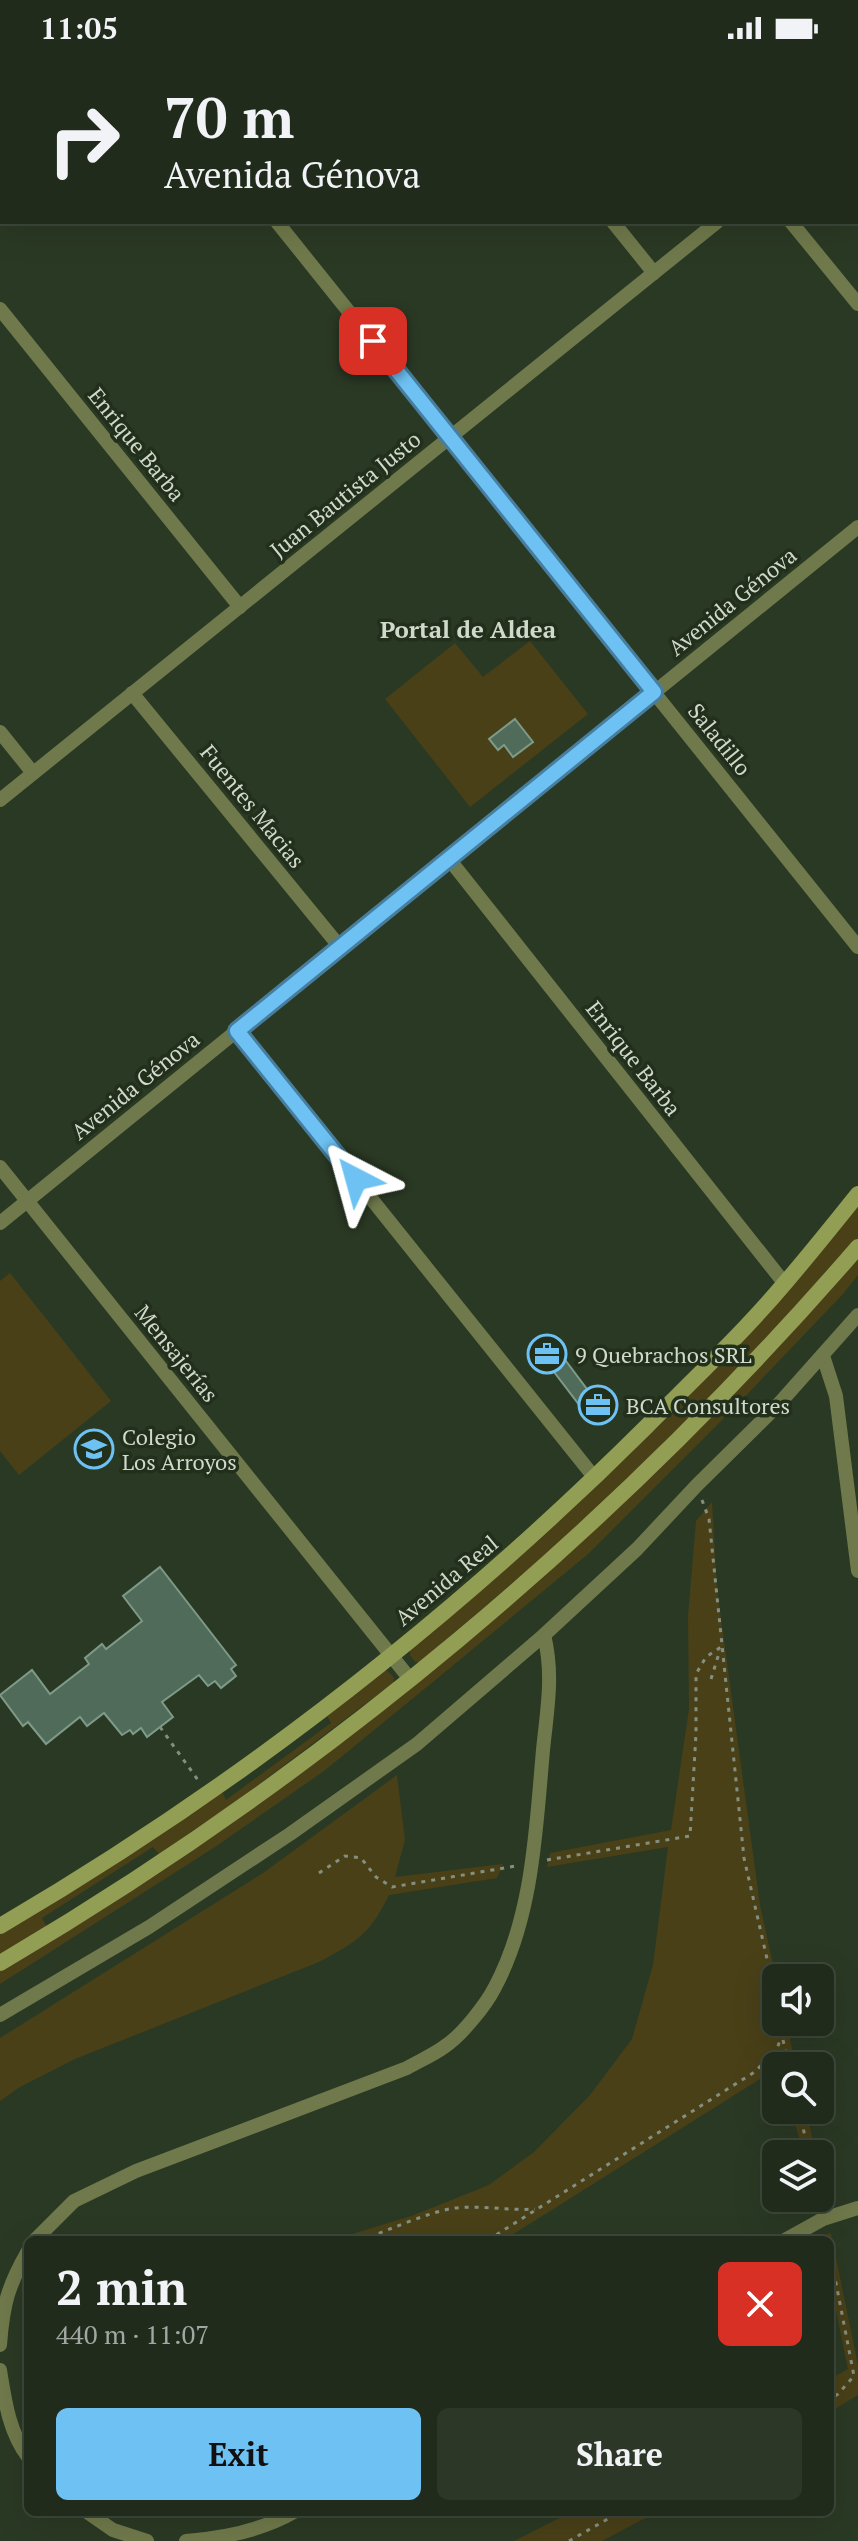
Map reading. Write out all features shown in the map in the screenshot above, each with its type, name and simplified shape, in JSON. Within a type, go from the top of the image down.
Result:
[{"type":"main road","name":"Avenida Real","points":[[0,1926],[129,1847],[207,1793],[392,1655],[463,1597],[677,1396],[785,1284],[858,1194]]},
{"type":"main road","points":[[0,1963],[80,1916],[268,1789],[410,1679],[664,1456],[737,1383],[858,1247]]},
{"type":"street","name":"Saladillo","points":[[279,224],[858,947]]},
{"type":"street","points":[[615,224],[654,273]]},
{"type":"street","name":"Juan Bautista Justo","points":[[0,800],[715,224]]},
{"type":"street","points":[[793,224],[858,304]]},
{"type":"street","name":"Enrique Barba","points":[[0,309],[240,607]]},
{"type":"street","name":"Avenida Génova","points":[[0,1223],[858,527]]},
{"type":"street","name":"Fuentes Macias","points":[[132,693],[340,947]]},
{"type":"street","points":[[0,732],[33,773]]},
{"type":"street","name":"Enrique Barba","points":[[449,859],[785,1284]]},
{"type":"street","points":[[237,1031],[594,1477]]},
{"type":"street","name":"Mensajerías","points":[[0,1167],[410,1679]]},
{"type":"street","points":[[0,2015],[149,1927],[290,1834],[417,1744],[544,1635],[637,1549],[777,1406],[858,1315]]},
{"type":"street","points":[[823,1356],[836,1396],[858,1571]]},
{"type":"street","points":[[39,2236],[74,2201],[136,2171],[407,2068],[447,2046],[494,1989],[512,1949],[526,1894],[551,1662],[544,1635]]},
{"type":"street","points":[[792,2236],[823,2219],[858,2208]]},
{"type":"street","points":[[0,2345],[2,2308],[12,2279],[24,2258]]},
{"type":"street","points":[[0,2370],[9,2417],[18,2444],[24,2452]]},
{"type":"street","points":[[93,2516],[113,2530],[147,2541]]},
{"type":"street","points":[[186,2541],[221,2539],[287,2516]]},
{"type":"path","points":[[697,1485],[709,1519],[744,1858],[768,1964]]},
{"type":"path","points":[[711,1679],[721,1647]]},
{"type":"path","points":[[319,1873],[345,1856],[361,1858],[376,1877],[392,1887],[494,1872],[690,1836],[696,1674],[706,1657],[721,1647]]},
{"type":"path","points":[[160,1727],[207,1793]]},
{"type":"path","points":[[783,2036],[786,2052]]},
{"type":"path","points":[[495,2236],[753,2073],[783,2040]]},
{"type":"path","points":[[372,2236],[450,2209],[484,2206],[514,2211],[539,2209]]},
{"type":"path","points":[[834,2273],[854,2376],[834,2396]]},
{"type":"path","points":[[569,2541],[613,2516]]},
{"type":"shaded area","points":[[530,641],[588,714],[470,807],[385,699],[455,643],[483,677]]},
{"type":"shaded area","points":[[858,1206],[858,1239],[795,1313],[627,1485],[420,1662],[415,1662],[410,1650],[498,1575],[666,1418],[790,1288]]},
{"type":"shaded area","points":[[858,1247],[858,1275],[843,1294],[587,1555],[324,1771],[215,1847],[0,1984],[0,1963],[268,1789],[602,1513]]},
{"type":"shaded area","points":[[10,1273],[111,1401],[19,1475],[0,1451],[0,1281]]},
{"type":"shaded area","points":[[712,1502],[717,1589],[760,1905],[773,1964],[762,1964],[762,2036],[789,2036],[793,2052],[762,2052],[762,2078],[510,2236],[346,2236],[414,2215],[489,2185],[534,2152],[590,2095],[632,2039],[653,1965],[668,1847],[547,1867],[550,1853],[671,1830],[689,1709],[688,1616],[696,1521]]},
{"type":"shaded area","points":[[384,1671],[394,1678],[393,1683],[230,1806],[159,1854],[153,1847],[42,1918],[47,1927],[0,1954],[0,1933],[222,1791],[226,1800],[331,1723],[326,1714]]},
{"type":"shaded area","points":[[397,1775],[405,1840],[395,1877],[503,1864],[497,1878],[389,1895],[361,1936],[319,1962],[75,2059],[20,2087],[0,2101],[0,2038],[263,1873]]},
{"type":"shaded area","points":[[796,2124],[809,2124],[813,2140],[800,2140]]},
{"type":"shaded area","points":[[834,2248],[858,2365],[858,2395],[834,2410],[834,2377],[848,2369],[834,2301]]},
{"type":"shaded area","points":[[563,2516],[649,2516],[602,2541],[514,2541]]},
{"type":"building","points":[[515,719],[533,742],[513,757],[504,745],[498,750],[489,739]]},
{"type":"building","points":[[551,1341],[593,1397],[605,1388],[612,1397],[590,1419],[538,1351]]},
{"type":"building","points":[[160,1567],[236,1665],[231,1669],[236,1676],[221,1688],[215,1681],[208,1686],[199,1675],[162,1702],[173,1717],[147,1737],[141,1728],[133,1734],[130,1730],[122,1735],[104,1713],[87,1726],[80,1717],[46,1744],[28,1722],[23,1726],[0,1695],[32,1670],[50,1694],[89,1664],[85,1658],[102,1644],[106,1649],[142,1621],[123,1596]]},
{"type":"place","name":"9 Quebrachos SRL","points":[[547,1354]]},
{"type":"place","name":"BCA Consultores","points":[[598,1405]]},
{"type":"place","name":"Colegio Los Arroyos","points":[[94,1449]]},
{"type":"district","name":"Portal de Aldea","points":[[468,629]]},
{"type":"route","points":[[356,1179],[237,1031],[654,692],[373,341]]}]
